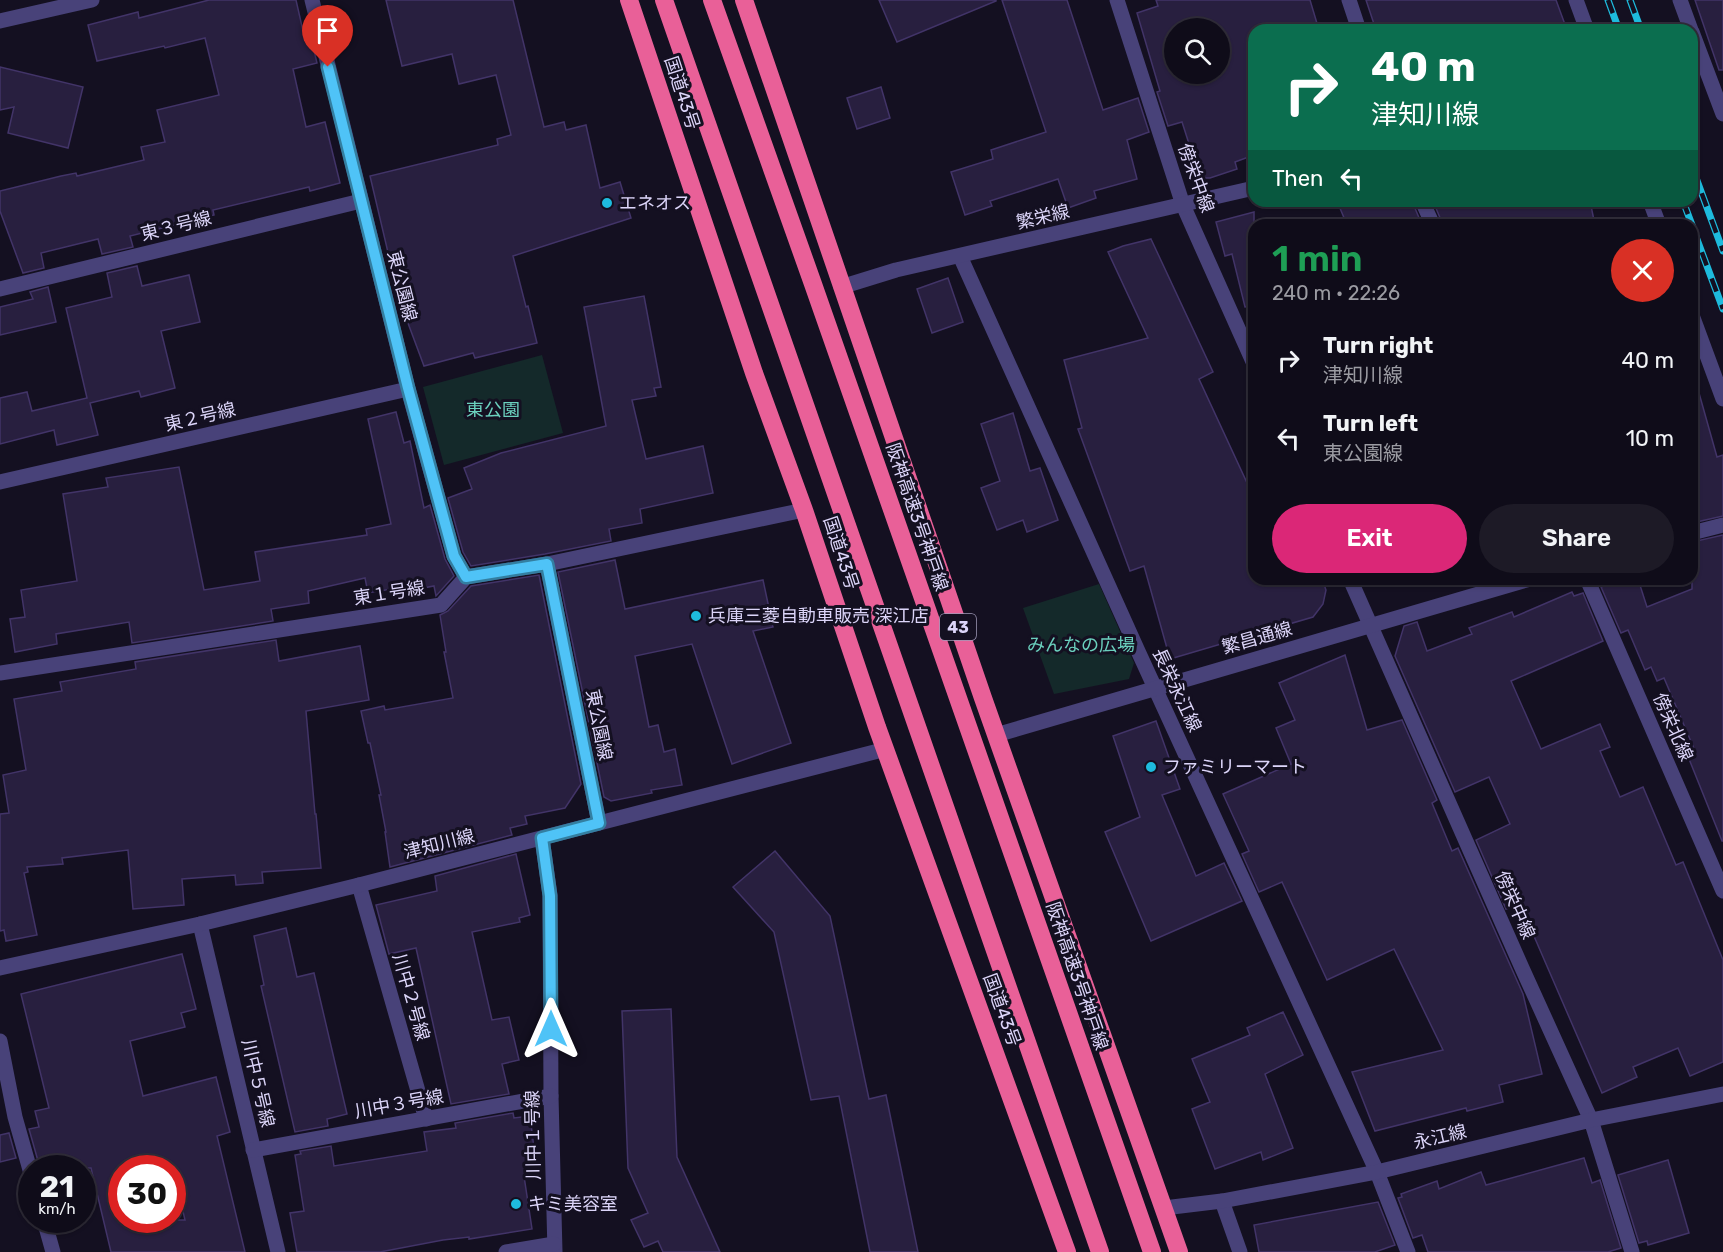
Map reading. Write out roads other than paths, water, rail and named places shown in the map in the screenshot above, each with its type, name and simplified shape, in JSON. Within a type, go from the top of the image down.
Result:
[{"type":"highway","name":"国道43号","points":[[629,0],[754,373],[804,510],[877,727],[1067,1252]]},
{"type":"highway","points":[[664,0],[1100,1252]]},
{"type":"highway","name":"阪神高速3号神戸線","points":[[712,0],[1152,1252]]},
{"type":"highway","name":"43","points":[[744,0],[996,735],[1179,1252]]},
{"type":"street","points":[[0,21],[92,0]]},
{"type":"street","name":"東公園線","points":[[312,0],[408,388],[454,556],[466,577]]},
{"type":"street","name":"傍栄中線","points":[[1117,0],[1183,205],[1248,351]]},
{"type":"street","points":[[1349,0],[1357,24]]},
{"type":"street","points":[[1576,0],[1585,24]]},
{"type":"street","points":[[1680,0],[1689,24]]},
{"type":"street","points":[[1698,43],[1718,83],[1723,114]]},
{"type":"street","name":"繁栄線","points":[[842,287],[896,270],[1248,189]]},
{"type":"street","name":"東３号線","points":[[0,289],[361,201]]},
{"type":"street","name":"長栄永江線","points":[[960,256],[1377,1172],[1408,1252]]},
{"type":"street","points":[[1698,331],[1723,399]]},
{"type":"street","name":"東２号線","points":[[0,483],[408,388]]},
{"type":"street","points":[[466,577],[547,564],[804,510]]},
{"type":"street","points":[[1698,531],[1723,525]]},
{"type":"street","name":"東公園線","points":[[547,564],[599,823]]},
{"type":"street","name":"東１号線","points":[[0,673],[441,605],[466,577]]},
{"type":"street","name":"傍栄中線","points":[[1353,585],[1591,1120],[1632,1252]]},
{"type":"street","name":"繁昌通線","points":[[996,735],[1509,585]]},
{"type":"street","name":"傍栄北線","points":[[1590,585],[1723,891]]},
{"type":"street","name":"津知川線","points":[[0,968],[200,924],[359,885],[886,749]]},
{"type":"street","name":"川中１号線","points":[[542,838],[550,896],[551,1096],[555,1248]]},
{"type":"street","name":"川中２号線","points":[[359,885],[426,1119]]},
{"type":"street","name":"川中５号線","points":[[200,924],[278,1252]]},
{"type":"street","points":[[0,1041],[15,1117],[26,1155]]},
{"type":"street","name":"永江線","points":[[1164,1208],[1222,1201],[1377,1172],[1591,1120],[1723,1094]]},
{"type":"street","name":"川中３号線","points":[[253,1150],[551,1096]]},
{"type":"street","points":[[1222,1201],[1240,1252]]},
{"type":"street","points":[[48,1233],[53,1252]]},
{"type":"street","points":[[506,1252],[555,1248]]},
{"type":"railway","points":[[1608,0],[1617,24]]},
{"type":"railway","points":[[1630,0],[1639,24]]},
{"type":"railway","points":[[1698,183],[1723,251]]},
{"type":"railway","points":[[1685,207],[1690,219]]},
{"type":"railway","points":[[1698,242],[1723,309]]},
{"type":"place","name":"エネオス","points":[[607,203]]},
{"type":"place","name":"兵庫三菱自動車販売 深江店","points":[[696,616]]},
{"type":"place","name":"ファミリーマート","points":[[1151,767]]},
{"type":"place","name":"キミ美容室","points":[[516,1204]]},
{"type":"park label","name":"東公園","points":[[493,410]]},
{"type":"park label","name":"みんなの広場","points":[[1081,645]]}]
